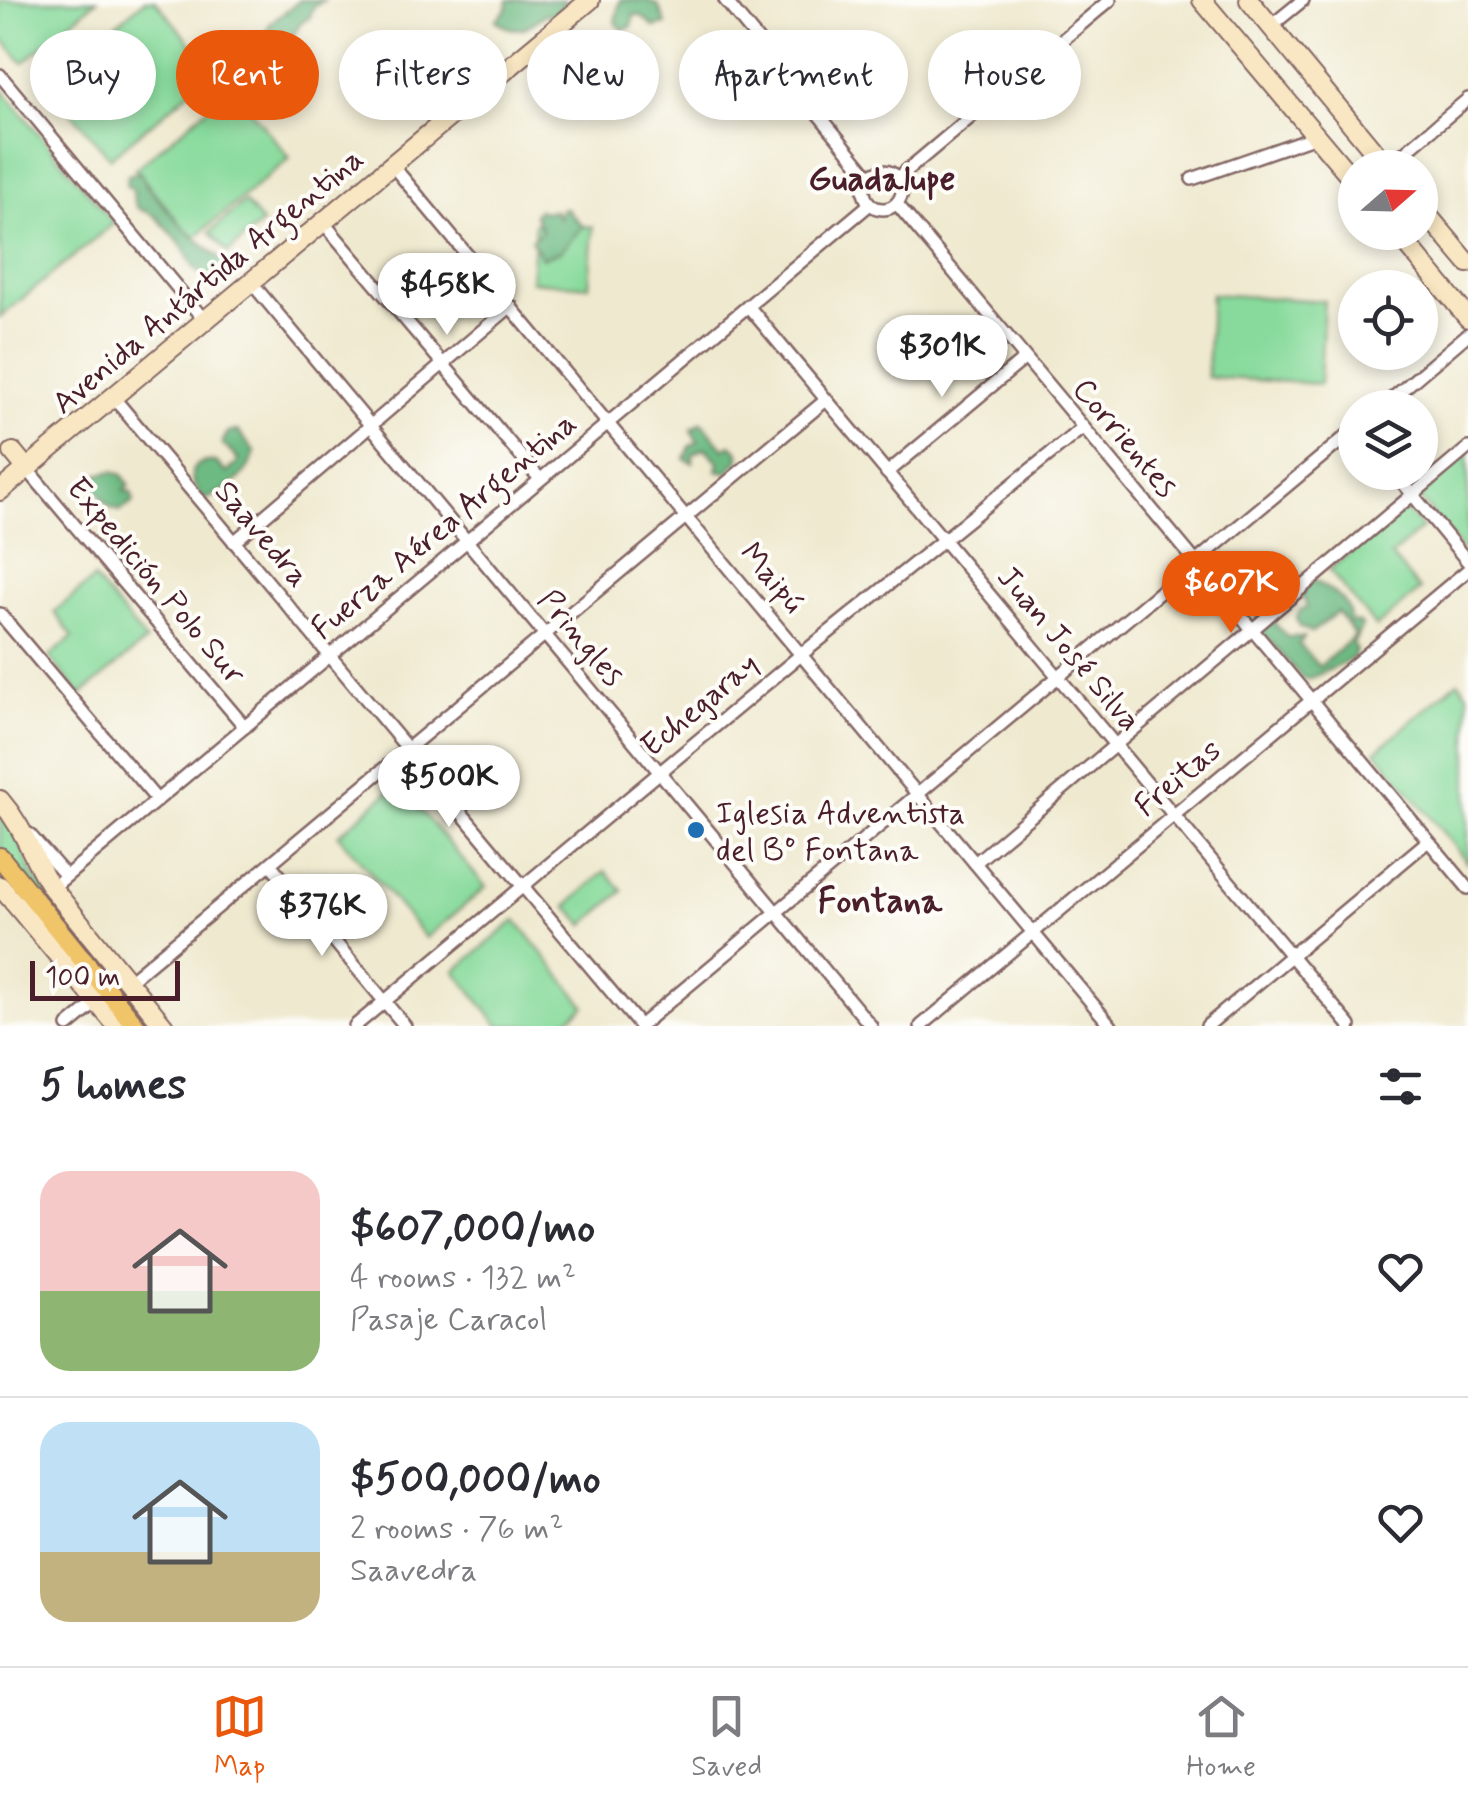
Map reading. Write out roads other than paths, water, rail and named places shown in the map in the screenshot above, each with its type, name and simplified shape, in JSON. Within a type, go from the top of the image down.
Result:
[{"type":"main road","name":"Avenida Antártida Argentina","points":[[0,491],[590,0]]},
{"type":"main road","points":[[1202,0],[1338,162]]},
{"type":"main road","points":[[1249,0],[1373,150]]},
{"type":"main road","points":[[1438,227],[1468,263]]},
{"type":"main road","points":[[1412,250],[1468,318]]},
{"type":"main road","points":[[13,452],[27,469]]},
{"type":"main road","points":[[0,800],[18,822],[38,868],[59,882],[112,992],[117,1026]]},
{"type":"main road","points":[[0,858],[136,1026]]},
{"type":"main road","points":[[0,886],[147,1026]]},
{"type":"main road","points":[[112,992],[164,1026]]},
{"type":"street","points":[[724,0],[869,176]]},
{"type":"street","points":[[898,178],[1110,0]]},
{"type":"street","points":[[1271,26],[1303,0]]},
{"type":"street","points":[[0,75],[205,321]]},
{"type":"street","points":[[1407,150],[1468,99]]},
{"type":"street","points":[[1192,179],[1316,136]]},
{"type":"street","name":"Maipú","points":[[392,164],[1111,1026]]},
{"type":"street","points":[[884,171],[898,178],[902,186],[896,204],[883,210],[870,204],[864,190],[869,176],[884,171]]},
{"type":"street","name":"Fuerza Aérea Argentina","points":[[59,882],[870,204]]},
{"type":"street","name":"Corrientes","points":[[896,204],[1468,888]]},
{"type":"street","points":[[323,222],[540,480]]},
{"type":"street","name":"Pringles","points":[[250,282],[872,1026]]},
{"type":"street","points":[[234,542],[511,306]]},
{"type":"street","name":"Juan José Silva","points":[[748,306],[1350,1026]]},
{"type":"street","points":[[1402,390],[1468,334]]},
{"type":"street","points":[[887,473],[1024,359]]},
{"type":"street","name":"Saavedra","points":[[113,397],[640,1026]]},
{"type":"street","points":[[68,1026],[271,865],[543,633],[826,400]]},
{"type":"street","name":"Echegaray","points":[[355,1026],[802,654],[1081,429]]},
{"type":"street","points":[[640,1026],[1338,443]]},
{"type":"street","points":[[976,863],[1468,448]]},
{"type":"street","name":"Expedición Polo Sur","points":[[27,469],[245,727]]},
{"type":"street","points":[[1409,490],[1468,562]]},
{"type":"street","name":"Freitas","points":[[922,1026],[1468,570]]},
{"type":"street","points":[[0,614],[157,800]]},
{"type":"street","points":[[1207,1026],[1428,842]]},
{"type":"street","points":[[271,865],[405,1026]]},
{"type":"place","name":"Iglesia Adventista del Bº Fontana","points":[[696,830]]},
{"type":"district","name":"Guadalupe","points":[[882,178]]},
{"type":"district","name":"Fontana","points":[[880,900]]}]
